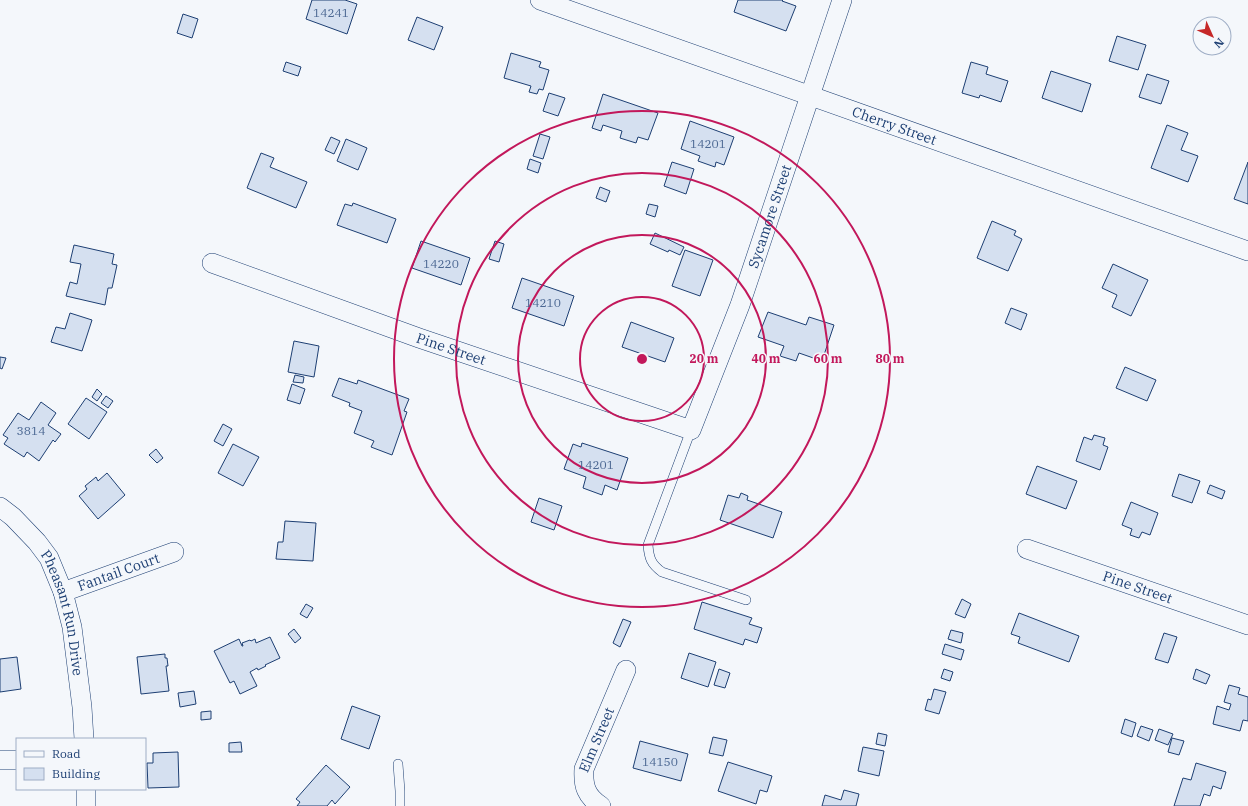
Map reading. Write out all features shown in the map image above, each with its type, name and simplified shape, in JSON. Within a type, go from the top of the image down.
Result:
[{"type":"street","name":"Cherry Street","points":[[540,0],[1248,251]]},
{"type":"street","name":"Sycamore Street","points":[[692,430],[740,305],[842,0]]},
{"type":"street","name":"Pine Street","points":[[212,262],[419,338],[692,430]]},
{"type":"street","name":"Pheasant Run Drive","points":[[0,507],[13,517],[37,542],[49,558],[63,592],[72,627],[82,707],[84,738]]},
{"type":"street","name":"Pine Street","points":[[1027,549],[1248,625]]},
{"type":"street","name":"Fantail Court","points":[[63,592],[174,552]]},
{"type":"street","name":"Elm Street","points":[[601,806],[594,802],[588,794],[584,782],[584,769],[626,670]]},
{"type":"street","points":[[0,760],[16,760]]},
{"type":"street","points":[[86,790],[86,806]]},
{"type":"lane","points":[[692,430],[648,545],[649,556],[654,566],[662,572],[746,600]]},
{"type":"lane","points":[[398,764],[400,806]]},
{"type":"building","points":[[312,0],[345,0],[357,4],[347,34],[306,19]]},
{"type":"building","points":[[738,0],[783,0],[782,1],[796,6],[786,31],[734,12]]},
{"type":"building","points":[[183,14],[198,19],[192,38],[177,33]]},
{"type":"building","points":[[417,17],[443,27],[434,50],[408,40]]},
{"type":"building","points":[[1117,36],[1146,45],[1138,70],[1109,61]]},
{"type":"building","points":[[511,53],[541,62],[539,67],[549,70],[543,90],[539,89],[537,94],[529,92],[531,86],[504,78]]},
{"type":"building","points":[[286,62],[301,67],[298,76],[283,71]]},
{"type":"building","points":[[971,62],[988,67],[986,74],[1008,81],[1001,102],[980,95],[979,98],[962,93]]},
{"type":"building","points":[[1051,71],[1091,84],[1082,112],[1042,98]]},
{"type":"building","points":[[1147,74],[1169,81],[1161,104],[1139,97]]},
{"type":"building","points":[[549,93],[565,98],[558,116],[543,111]]},
{"type":"building","points":[[603,94],[658,113],[648,140],[638,137],[636,143],[620,138],[622,131],[603,125],[601,131],[592,128]]},
{"type":"building","points":[[690,121],[734,137],[724,165],[716,162],[715,167],[698,161],[700,156],[681,149]]},
{"type":"building","points":[[1167,125],[1188,133],[1181,150],[1198,156],[1188,182],[1151,168]]},
{"type":"building","points":[[540,134],[550,137],[543,159],[533,156]]},
{"type":"building","points":[[331,137],[340,141],[334,154],[325,150]]},
{"type":"building","points":[[346,139],[367,148],[358,170],[337,161]]},
{"type":"building","points":[[261,153],[274,158],[270,167],[307,182],[296,208],[247,188]]},
{"type":"building","points":[[530,159],[541,163],[538,173],[527,169]]},
{"type":"building","points":[[672,162],[694,169],[686,194],[664,186]]},
{"type":"building","points":[[1248,162],[1248,204],[1234,199]]},
{"type":"building","points":[[600,187],[610,191],[606,202],[596,198]]},
{"type":"building","points":[[353,203],[396,219],[387,243],[337,225],[345,204],[352,206]]},
{"type":"building","points":[[649,204],[658,206],[655,217],[646,214]]},
{"type":"building","points":[[992,221],[1016,231],[1014,235],[1022,239],[1008,271],[977,258]]},
{"type":"building","points":[[655,233],[684,247],[680,255],[669,250],[668,252],[650,244]]},
{"type":"building","points":[[421,241],[470,258],[461,285],[412,268]]},
{"type":"building","points":[[495,241],[504,244],[499,262],[489,259]]},
{"type":"building","points":[[74,245],[114,254],[112,264],[117,265],[112,288],[108,288],[105,305],[66,296],[70,282],[77,284],[81,264],[70,262]]},
{"type":"building","points":[[685,250],[713,260],[700,296],[672,286]]},
{"type":"building","points":[[1113,264],[1148,280],[1131,316],[1112,307],[1117,295],[1102,288]]},
{"type":"building","points":[[522,278],[574,296],[564,326],[512,308]]},
{"type":"building","points":[[1011,308],[1027,314],[1021,330],[1005,323]]},
{"type":"building","points":[[768,312],[806,325],[809,317],[834,325],[822,361],[799,353],[796,361],[780,356],[784,346],[758,337]]},
{"type":"building","points":[[70,313],[92,320],[82,351],[51,342],[56,327],[65,329]]},
{"type":"building","points":[[631,322],[674,338],[665,362],[622,347]]},
{"type":"building","points":[[294,341],[319,346],[314,377],[288,372]]},
{"type":"building","points":[[0,357],[6,358],[2,369],[0,368]]},
{"type":"building","points":[[1125,367],[1156,380],[1147,401],[1116,388]]},
{"type":"building","points":[[295,375],[304,377],[303,383],[293,382]]},
{"type":"building","points":[[339,378],[357,384],[358,380],[409,399],[404,411],[407,412],[392,455],[371,447],[374,441],[354,433],[362,411],[349,406],[350,403],[332,396]]},
{"type":"building","points":[[292,384],[305,389],[300,404],[287,400]]},
{"type":"building","points":[[97,389],[102,394],[97,401],[92,397]]},
{"type":"building","points":[[106,396],[113,401],[108,408],[101,403]]},
{"type":"building","points":[[86,398],[107,412],[89,439],[68,424]]},
{"type":"building","points":[[41,402],[56,413],[48,425],[61,434],[55,442],[53,440],[39,461],[27,452],[24,457],[4,444],[8,438],[3,435],[18,413],[29,420]]},
{"type":"building","points":[[223,424],[232,429],[223,446],[214,441]]},
{"type":"building","points":[[1094,435],[1105,438],[1103,445],[1108,447],[1100,470],[1076,461],[1084,437],[1092,440]]},
{"type":"building","points":[[582,443],[628,458],[617,490],[605,485],[602,495],[583,488],[586,477],[564,469],[573,444],[581,447]]},
{"type":"building","points":[[233,444],[259,457],[243,486],[218,473]]},
{"type":"building","points":[[156,449],[163,458],[157,463],[149,455]]},
{"type":"building","points":[[1037,466],[1077,481],[1066,509],[1026,494]]},
{"type":"building","points":[[107,473],[125,495],[98,519],[79,496],[87,489],[85,486],[96,477],[98,481]]},
{"type":"building","points":[[1179,474],[1200,481],[1192,503],[1172,496]]},
{"type":"building","points":[[1210,485],[1225,491],[1222,499],[1207,493]]},
{"type":"building","points":[[741,493],[748,496],[747,500],[782,512],[773,538],[720,520],[728,495],[739,498]]},
{"type":"building","points":[[539,498],[562,506],[554,530],[531,522]]},
{"type":"building","points":[[1131,502],[1158,513],[1150,535],[1142,532],[1139,538],[1130,535],[1132,529],[1122,525]]},
{"type":"building","points":[[285,521],[316,523],[313,561],[276,559],[278,542],[283,542]]},
{"type":"building","points":[[962,599],[971,604],[965,618],[955,614]]},
{"type":"building","points":[[702,602],[752,618],[749,624],[762,628],[757,643],[745,639],[743,645],[694,629]]},
{"type":"building","points":[[306,604],[313,608],[307,618],[300,614]]},
{"type":"building","points":[[1019,613],[1079,636],[1069,662],[1018,643],[1020,637],[1011,634]]},
{"type":"building","points":[[623,619],[631,622],[620,647],[613,643]]},
{"type":"building","points":[[294,629],[301,638],[295,643],[288,634]]},
{"type":"building","points":[[951,630],[963,633],[961,643],[948,639]]},
{"type":"building","points":[[1164,633],[1177,637],[1168,663],[1155,659]]},
{"type":"building","points":[[270,637],[280,658],[258,670],[257,668],[250,672],[257,686],[240,694],[234,681],[230,683],[214,651],[239,639],[243,646],[242,643],[250,640],[255,639],[256,643]]},
{"type":"building","points":[[945,644],[964,650],[961,660],[942,654]]},
{"type":"building","points":[[689,653],[716,662],[708,687],[681,678]]},
{"type":"building","points":[[165,654],[168,666],[166,666],[169,691],[141,694],[137,657]]},
{"type":"building","points":[[17,657],[21,689],[0,692],[0,659]]},
{"type":"building","points":[[719,669],[730,673],[725,688],[714,685]]},
{"type":"building","points":[[944,669],[953,672],[950,681],[941,678]]},
{"type":"building","points":[[1196,669],[1210,675],[1206,684],[1193,679]]},
{"type":"building","points":[[1229,685],[1240,688],[1238,694],[1248,697],[1248,721],[1243,720],[1240,731],[1213,724],[1217,706],[1229,710],[1231,704],[1224,702]]},
{"type":"building","points":[[934,689],[946,692],[939,714],[925,710],[928,699],[931,700]]},
{"type":"building","points":[[194,691],[196,704],[180,707],[178,693]]},
{"type":"building","points":[[352,706],[380,716],[369,749],[341,739]]},
{"type":"building","points":[[211,711],[211,719],[201,720],[201,712]]},
{"type":"building","points":[[1125,719],[1136,723],[1132,737],[1121,733]]},
{"type":"building","points":[[1141,726],[1153,730],[1149,741],[1137,736]]},
{"type":"building","points":[[1159,729],[1173,734],[1168,745],[1155,740]]},
{"type":"building","points":[[878,733],[887,735],[885,746],[876,744]]},
{"type":"building","points":[[713,737],[727,740],[723,756],[709,753]]},
{"type":"building","points":[[1172,738],[1184,741],[1179,755],[1168,752]]},
{"type":"building","points":[[640,741],[688,754],[681,781],[633,768]]},
{"type":"building","points":[[241,742],[242,752],[229,752],[229,743]]},
{"type":"building","points":[[863,747],[884,751],[879,776],[858,771]]},
{"type":"building","points":[[178,752],[179,787],[148,788],[147,763],[153,763],[153,753]]},
{"type":"building","points":[[728,762],[772,776],[767,792],[760,790],[756,804],[718,791]]},
{"type":"building","points":[[1196,763],[1226,772],[1221,789],[1213,786],[1210,796],[1204,794],[1200,806],[1174,806],[1183,778],[1191,780]]},
{"type":"building","points":[[326,765],[350,787],[335,804],[332,800],[327,806],[297,806],[300,802],[296,799]]},
{"type":"building","points":[[844,790],[859,794],[856,806],[822,806],[825,795],[841,800]]}]
